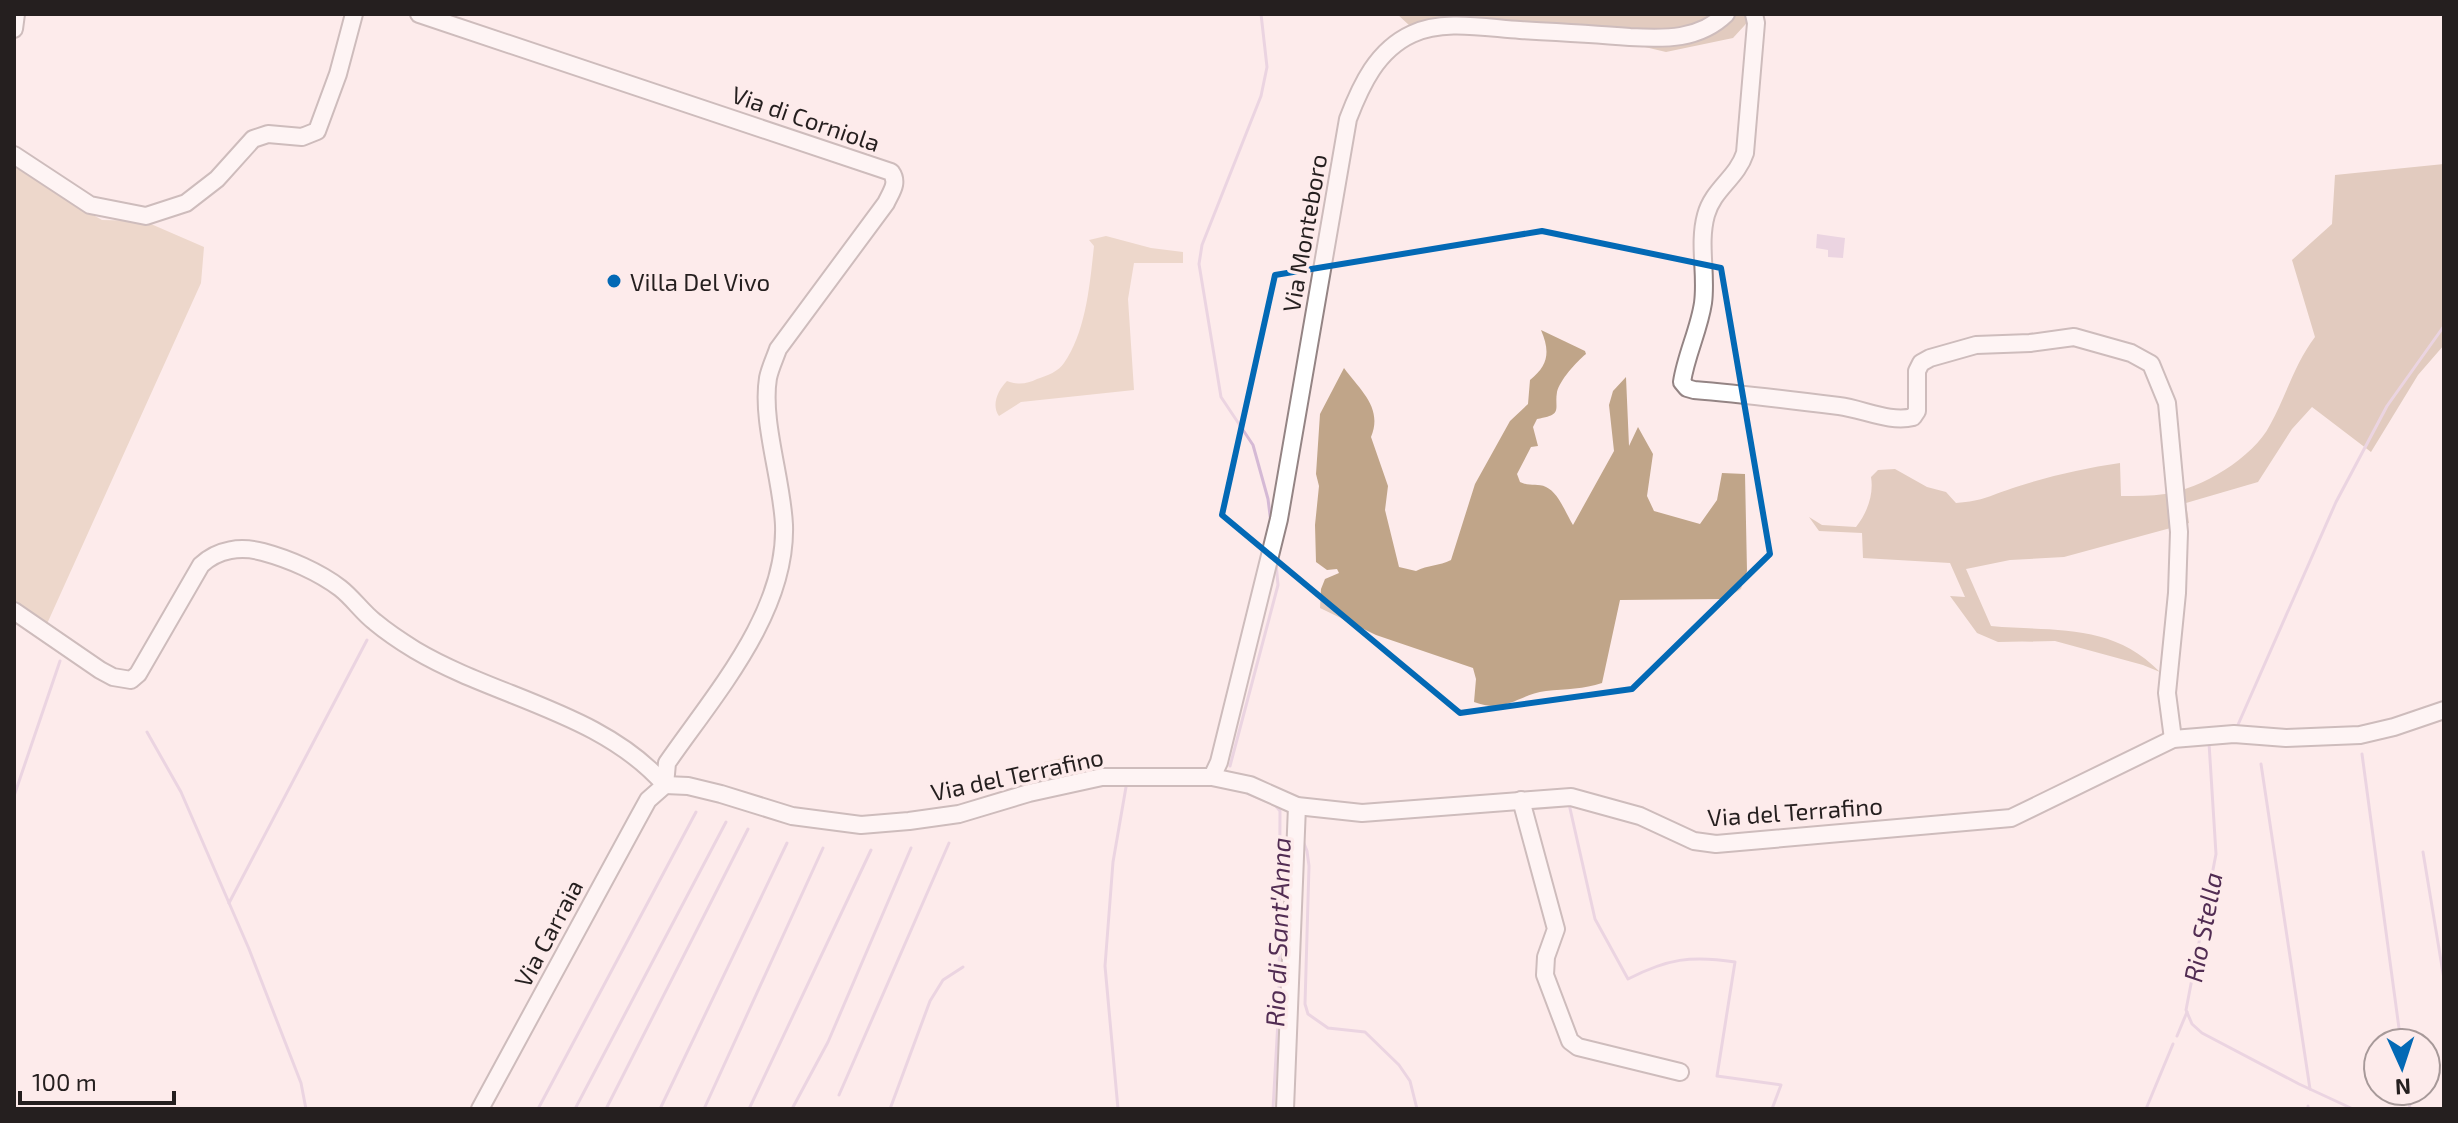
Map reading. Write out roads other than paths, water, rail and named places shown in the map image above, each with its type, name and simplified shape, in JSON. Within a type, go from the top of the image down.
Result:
[{"type":"street","points":[[14,29],[16,14]]},
{"type":"street","points":[[14,155],[90,205],[146,216],[167,211],[186,203],[217,179],[253,139],[268,134],[302,137],[317,131],[335,86],[354,14]]},
{"type":"street","name":"Via di Corniola","points":[[419,14],[818,146],[891,172],[895,177],[895,187],[886,203],[778,349],[768,377],[767,404],[784,525],[777,579],[755,633],[667,763],[665,785]]},
{"type":"street","name":"Via Monteboro","points":[[1212,777],[1219,762],[1279,519],[1348,119],[1373,65],[1412,34],[1433,28],[1469,27],[1659,38],[1695,34],[1726,14]]},
{"type":"street","points":[[1754,14],[1756,23],[1745,153],[1740,168],[1720,187],[1705,217],[1703,298],[1682,382],[1694,390],[1841,407],[1903,420],[1913,417],[1917,411],[1917,371],[1921,363],[1976,345],[2030,343],[2074,337],[2131,353],[2151,364],[2167,403],[2179,532],[2177,593],[2167,693],[2173,739]]},
{"type":"street","points":[[14,611],[100,670],[113,677],[131,680],[138,674],[201,565],[212,555],[247,548],[265,552],[305,568],[339,588],[375,622],[414,649],[466,677],[581,724],[620,746],[649,767],[665,785]]},
{"type":"street","name":"Via del Terrafino","points":[[665,785],[688,786],[721,794],[792,816],[861,825],[959,814],[1029,793],[1102,777],[1212,777],[1250,785],[1297,806],[1362,813],[1571,797],[1640,816],[1694,841],[1716,844],[1982,823],[2011,818],[2037,808],[2173,739],[2234,734],[2286,738],[2360,735],[2444,710]]},
{"type":"street","name":"Via Carraia","points":[[480,1109],[648,800],[665,785]]},
{"type":"street","points":[[1521,800],[1556,929],[1546,957],[1545,975],[1570,1041],[1578,1047],[1680,1072]]},
{"type":"street","points":[[1285,1109],[1297,806]]},
{"type":"waterway","name":"Rio di Sant'Anna","points":[[1261,14],[1267,67],[1261,96],[1202,245],[1199,264],[1221,397],[1253,445],[1268,499],[1271,523]]},
{"type":"waterway","name":"Rio Stella","points":[[2237,727],[2336,502],[2387,406],[2444,326]]},
{"type":"waterway","name":"Rio di Sant'Anna","points":[[1230,766],[1278,585],[1276,563]]},
{"type":"waterway","points":[[229,903],[367,640]]},
{"type":"waterway","points":[[14,796],[60,661]]},
{"type":"waterway","points":[[147,732],[181,792],[249,949],[301,1083],[306,1109]]},
{"type":"waterway","name":"Rio Stella","points":[[2209,743],[2216,854],[2186,1010],[2192,1024],[2202,1033],[2353,1109]]},
{"type":"waterway","points":[[2362,754],[2399,1027]]},
{"type":"waterway","points":[[2261,764],[2310,1089]]},
{"type":"waterway","points":[[1118,1109],[1105,966],[1113,862],[1126,787]]},
{"type":"waterway","name":"Rio di Sant'Anna","points":[[1240,790],[1275,805],[1280,811],[1279,1003],[1273,1109]]},
{"type":"waterway","points":[[1569,804],[1595,919],[1628,979],[1680,960],[1735,962],[1717,1076],[1781,1085],[1772,1109]]},
{"type":"waterway","points":[[538,1109],[696,812]]},
{"type":"waterway","points":[[575,1109],[726,822]]},
{"type":"waterway","points":[[606,1109],[748,829]]},
{"type":"waterway","points":[[1303,841],[1309,866],[1305,1004],[1308,1014],[1328,1028],[1365,1032],[1399,1065],[1410,1081],[1417,1109]]},
{"type":"waterway","points":[[660,1109],[787,843]]},
{"type":"waterway","points":[[839,1095],[949,843]]},
{"type":"waterway","points":[[704,1109],[823,848]]},
{"type":"waterway","points":[[792,1109],[828,1042],[911,848]]},
{"type":"waterway","points":[[749,1109],[871,850]]},
{"type":"waterway","points":[[2423,852],[2444,979]]},
{"type":"waterway","points":[[890,1109],[930,1001],[943,980],[963,967]]},
{"type":"waterway","points":[[2177,1036],[2187,1012]]},
{"type":"waterway","points":[[2146,1109],[2173,1044]]},
{"type":"place","name":"Villa Del Vivo","points":[[614,281]]}]
